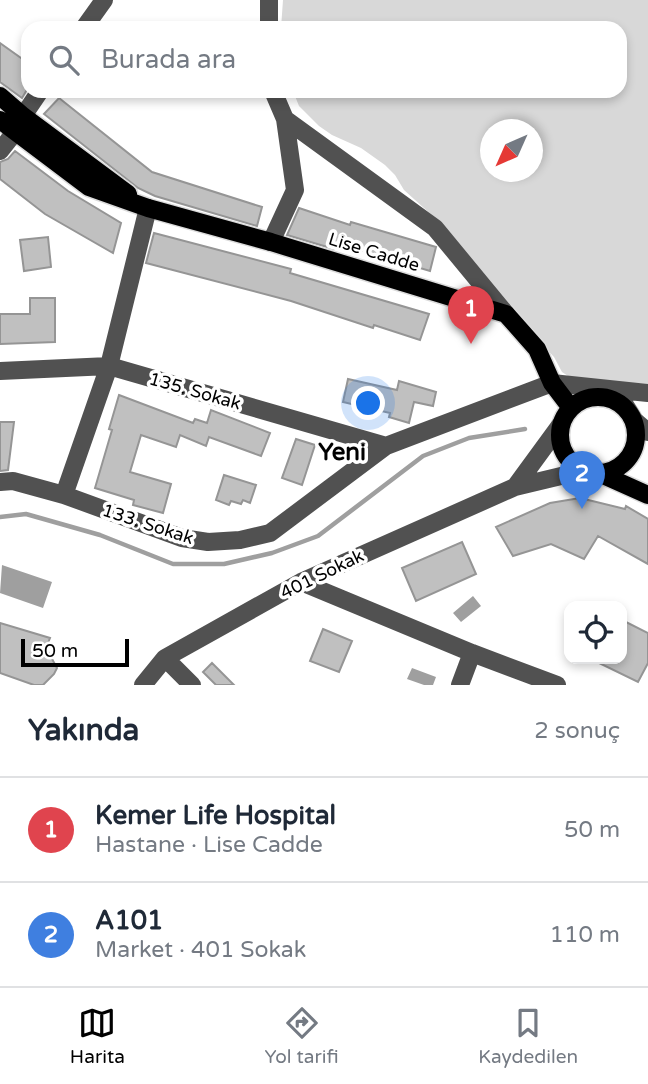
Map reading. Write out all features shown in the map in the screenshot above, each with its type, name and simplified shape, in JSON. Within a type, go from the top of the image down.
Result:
[{"type":"main road","name":"Lise Cadde","points":[[0,96],[19,124]]},
{"type":"main road","name":"Lise Cadde","points":[[0,120],[19,124],[148,208],[271,242],[506,314]]},
{"type":"main road","points":[[506,314],[537,349],[552,383],[571,408]]},
{"type":"main road","points":[[648,439],[623,405],[606,397],[587,398],[571,408],[561,424],[560,442],[568,459],[582,471],[601,474],[648,495]]},
{"type":"main road","points":[[601,474],[618,469],[632,456],[637,438],[634,420]]},
{"type":"street","points":[[89,21],[104,0]]},
{"type":"street","points":[[269,0],[269,21]]},
{"type":"street","points":[[0,151],[36,98]]},
{"type":"street","points":[[271,242],[295,190],[285,119],[276,98]]},
{"type":"street","points":[[285,119],[435,229],[506,314]]},
{"type":"street","points":[[64,495],[109,366],[148,208]]},
{"type":"street","name":"135. Sokak","points":[[0,371],[109,366],[386,446]]},
{"type":"street","points":[[552,383],[617,392],[648,393]]},
{"type":"street","name":"133. Sokak","points":[[0,482],[13,481],[64,495],[181,538],[208,542],[240,540],[270,533],[386,446],[552,383]]},
{"type":"street","points":[[617,392],[634,420],[648,432]]},
{"type":"street","points":[[516,487],[561,424]]},
{"type":"street","name":"401 Sokak","points":[[143,685],[165,658],[301,582],[516,487],[582,471]]},
{"type":"street","points":[[301,582],[557,685]]},
{"type":"street","points":[[460,685],[472,653]]},
{"type":"street","points":[[165,658],[192,685]]},
{"type":"shaded area","points":[[283,0],[648,0],[648,384],[574,380],[562,372],[554,357],[513,314],[435,218],[404,190],[395,175],[361,148],[319,126],[299,106],[296,98],[627,98],[627,21],[282,21]]},
{"type":"shaded area","points":[[2,565],[52,582],[43,608],[0,593]]},
{"type":"shaded area","points":[[473,596],[481,606],[461,622],[453,613]]},
{"type":"shaded area","points":[[412,668],[436,677],[433,685],[407,679]]},
{"type":"building","points":[[0,43],[21,58],[21,97],[0,82]]},
{"type":"building","points":[[59,98],[152,172],[262,207],[257,226],[155,196],[138,188],[44,114]]},
{"type":"building","points":[[15,151],[68,191],[121,223],[113,253],[45,214],[0,179],[0,162],[8,159]]},
{"type":"building","points":[[299,208],[350,225],[351,222],[436,247],[430,271],[336,243],[334,249],[287,235]]},
{"type":"building","points":[[154,233],[291,269],[290,273],[429,314],[420,340],[374,325],[373,328],[291,301],[146,263]]},
{"type":"building","points":[[48,237],[51,267],[24,271],[20,240]]},
{"type":"building","points":[[30,298],[55,298],[55,342],[0,344],[0,314],[30,314]]},
{"type":"building","points":[[348,379],[397,390],[399,381],[436,392],[433,406],[414,402],[409,423],[389,417],[390,413],[343,402]]},
{"type":"building","points":[[119,395],[193,423],[195,419],[207,423],[211,410],[270,433],[261,456],[209,437],[206,446],[180,435],[176,447],[141,435],[130,472],[171,484],[163,513],[133,505],[134,500],[95,488]]},
{"type":"building","points":[[0,422],[14,422],[8,470],[0,471]]},
{"type":"building","points":[[296,439],[315,445],[302,485],[282,478]]},
{"type":"building","points":[[224,475],[256,485],[250,503],[243,500],[241,504],[231,501],[229,505],[216,500]]},
{"type":"building","points":[[580,498],[625,509],[626,506],[648,519],[648,564],[598,536],[584,559],[551,544],[513,556],[496,527],[550,503]]},
{"type":"building","points":[[462,542],[476,574],[416,601],[402,568]]},
{"type":"building","points":[[627,622],[648,633],[648,663],[638,682],[601,664],[627,664]]},
{"type":"building","points":[[0,623],[50,638],[46,648],[57,668],[43,685],[34,685],[0,673]]},
{"type":"building","points":[[323,629],[352,641],[339,672],[310,661]]},
{"type":"building","points":[[212,663],[234,685],[216,685],[203,672]]},
{"type":"waterway","points":[[0,517],[26,514],[100,535],[173,564],[224,564],[272,553],[318,536],[423,456],[469,438],[525,429]]},
{"type":"place","name":"Kemer Life Hospital","points":[[471,344]]},
{"type":"place","name":"A101","points":[[582,509]]},
{"type":"district","name":"Yeni","points":[[342,452]]}]
